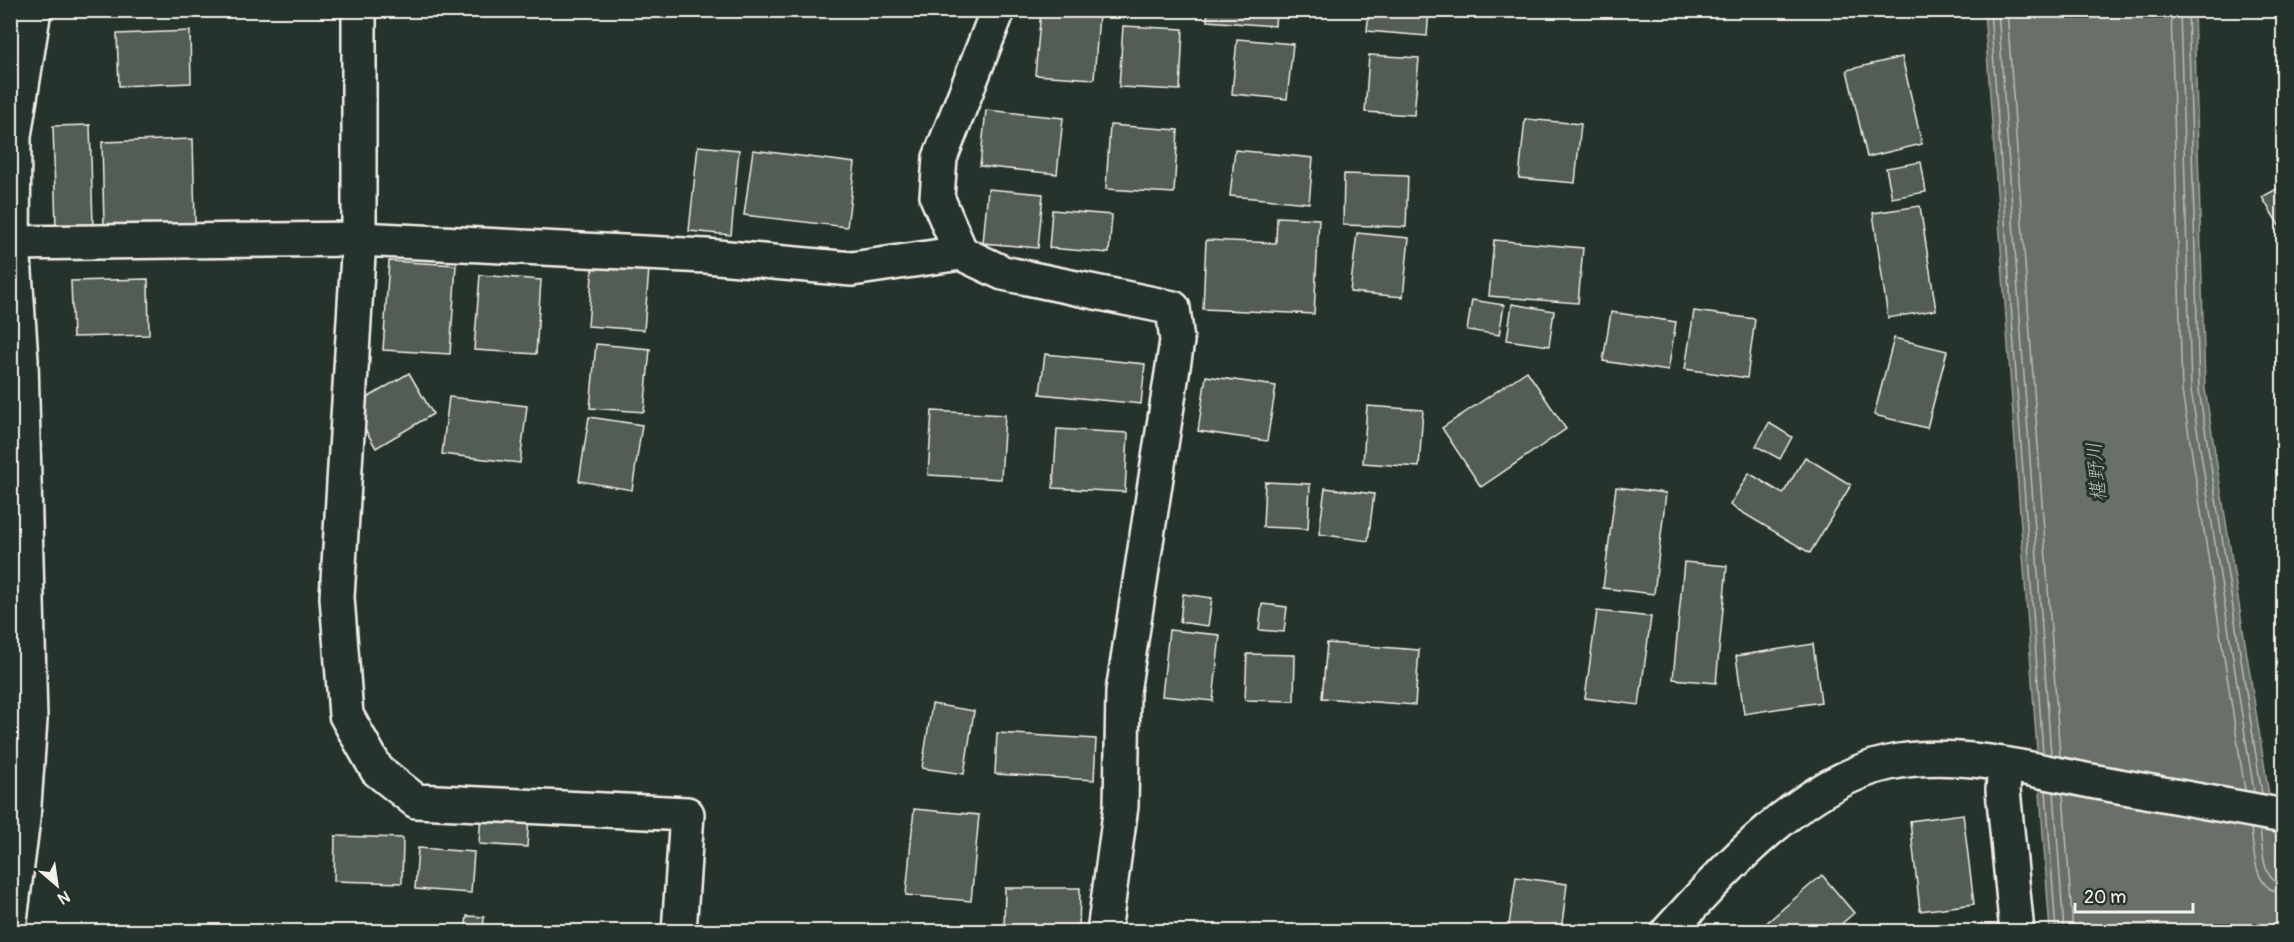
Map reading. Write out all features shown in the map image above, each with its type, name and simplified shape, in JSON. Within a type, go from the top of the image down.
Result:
[{"type":"street","points":[[10,920],[23,819],[30,720],[21,360],[12,243],[14,136],[34,10]]},
{"type":"street","points":[[359,10],[359,239],[337,597],[346,715],[376,770],[416,801],[687,814],[679,932]]},
{"type":"street","points":[[962,253],[937,197],[940,158],[998,10]]},
{"type":"street","points":[[12,243],[359,239],[706,256],[852,269],[962,253],[1003,273],[1173,308],[1177,341],[1123,692],[1121,806],[1104,932]]},
{"type":"street","points":[[1668,932],[1730,863],[1801,805],[1851,776],[1889,763],[1948,758],[2011,766],[2282,816]]},
{"type":"street","points":[[2011,766],[2003,790],[2017,932]]},
{"type":"water","name":"椹野川","points":[[1984,11],[2194,11],[2205,389],[2283,884],[2283,931],[2050,931]]},
{"type":"building","points":[[1208,10],[1276,10],[1275,26],[1207,21]]},
{"type":"building","points":[[1369,10],[1429,10],[1427,36],[1367,31]]},
{"type":"building","points":[[1041,11],[1099,15],[1094,79],[1035,75]]},
{"type":"building","points":[[1123,26],[1183,29],[1180,90],[1119,87]]},
{"type":"building","points":[[190,31],[191,83],[119,86],[117,34]]},
{"type":"building","points":[[1237,39],[1293,44],[1287,99],[1232,94]]},
{"type":"building","points":[[1369,55],[1419,58],[1414,115],[1365,112]]},
{"type":"building","points":[[1902,57],[1922,144],[1867,157],[1847,70]]},
{"type":"building","points":[[986,110],[1063,118],[1057,174],[980,166]]},
{"type":"building","points":[[1525,119],[1581,124],[1575,183],[1519,178]]},
{"type":"building","points":[[90,125],[93,226],[56,228],[53,126]]},
{"type":"building","points":[[1110,125],[1178,130],[1174,193],[1106,189]]},
{"type":"building","points":[[193,139],[195,223],[104,225],[102,142]]},
{"type":"building","points":[[698,146],[739,150],[731,235],[689,231]]},
{"type":"building","points":[[753,150],[855,163],[847,227],[744,215]]},
{"type":"building","points":[[1235,150],[1313,158],[1309,203],[1230,196]]},
{"type":"building","points":[[1921,162],[1926,192],[1892,198],[1886,168]]},
{"type":"building","points":[[1344,174],[1408,176],[1406,227],[1343,225]]},
{"type":"building","points":[[2284,185],[2284,234],[2262,197]]},
{"type":"building","points":[[988,189],[1043,194],[1038,248],[983,243]]},
{"type":"building","points":[[1920,206],[1936,310],[1888,318],[1873,213]]},
{"type":"building","points":[[1052,210],[1112,215],[1109,253],[1049,248]]},
{"type":"building","points":[[1277,217],[1319,219],[1314,314],[1203,309],[1206,240],[1276,243]]},
{"type":"building","points":[[1357,233],[1409,238],[1403,297],[1350,292]]},
{"type":"building","points":[[1494,240],[1583,248],[1578,303],[1489,296]]},
{"type":"building","points":[[389,261],[456,265],[450,354],[383,350]]},
{"type":"building","points":[[593,264],[649,269],[644,330],[588,326]]},
{"type":"building","points":[[480,275],[541,280],[536,354],[474,350]]},
{"type":"building","points":[[148,279],[149,335],[73,337],[71,281]]},
{"type":"building","points":[[1472,300],[1504,305],[1499,335],[1467,330]]},
{"type":"building","points":[[1512,304],[1554,311],[1549,346],[1507,340]]},
{"type":"building","points":[[1694,311],[1755,319],[1747,378],[1685,369]]},
{"type":"building","points":[[1611,312],[1676,322],[1668,371],[1603,361]]},
{"type":"building","points":[[1894,338],[1947,351],[1927,428],[1874,415]]},
{"type":"building","points":[[596,344],[650,349],[644,412],[590,408]]},
{"type":"building","points":[[1045,354],[1145,364],[1141,404],[1040,394]]},
{"type":"building","points":[[1527,371],[1566,429],[1481,487],[1442,428]]},
{"type":"building","points":[[409,373],[433,414],[376,448],[352,407]]},
{"type":"building","points":[[1206,376],[1276,386],[1267,441],[1198,431]]},
{"type":"building","points":[[449,397],[527,406],[520,463],[442,454]]},
{"type":"building","points":[[1367,406],[1423,410],[1419,467],[1363,463]]},
{"type":"building","points":[[932,411],[1005,415],[1001,479],[928,475]]},
{"type":"building","points":[[589,417],[642,425],[632,490],[579,481]]},
{"type":"building","points":[[1769,423],[1792,437],[1780,459],[1756,446]]},
{"type":"building","points":[[1057,429],[1128,433],[1125,492],[1053,488]]},
{"type":"building","points":[[1805,457],[1851,485],[1810,553],[1730,505],[1749,473],[1783,494]]},
{"type":"building","points":[[1265,482],[1310,484],[1308,529],[1263,527]]},
{"type":"building","points":[[1616,487],[1666,493],[1654,594],[1603,588]]},
{"type":"building","points":[[1325,488],[1374,494],[1368,541],[1319,534]]},
{"type":"building","points":[[1684,562],[1727,566],[1716,683],[1673,679]]},
{"type":"building","points":[[1183,594],[1212,598],[1208,626],[1180,622]]},
{"type":"building","points":[[1262,604],[1287,607],[1284,632],[1259,630]]},
{"type":"building","points":[[1597,611],[1651,617],[1639,705],[1585,698]]},
{"type":"building","points":[[1169,630],[1220,635],[1213,701],[1162,696]]},
{"type":"building","points":[[1327,643],[1419,650],[1415,705],[1322,698]]},
{"type":"building","points":[[1813,644],[1821,702],[1744,714],[1736,656]]},
{"type":"building","points":[[1247,654],[1295,655],[1294,701],[1245,700]]},
{"type":"building","points":[[932,704],[974,711],[964,774],[922,768]]},
{"type":"building","points":[[997,733],[1096,739],[1094,780],[995,774]]},
{"type":"building","points":[[914,809],[979,815],[971,901],[906,895]]},
{"type":"building","points":[[481,813],[529,815],[527,847],[479,844]]},
{"type":"building","points":[[1963,814],[1974,904],[1920,911],[1910,821]]},
{"type":"building","points":[[335,836],[403,838],[402,883],[334,881]]},
{"type":"building","points":[[418,848],[474,852],[471,893],[415,889]]},
{"type":"building","points":[[1822,875],[1854,913],[1832,932],[1756,932]]},
{"type":"building","points":[[1516,877],[1567,884],[1561,932],[1508,932]]},
{"type":"building","points":[[1005,888],[1080,888],[1079,932],[1004,932]]},
{"type":"building","points":[[467,916],[484,917],[483,932],[465,932]]}]
